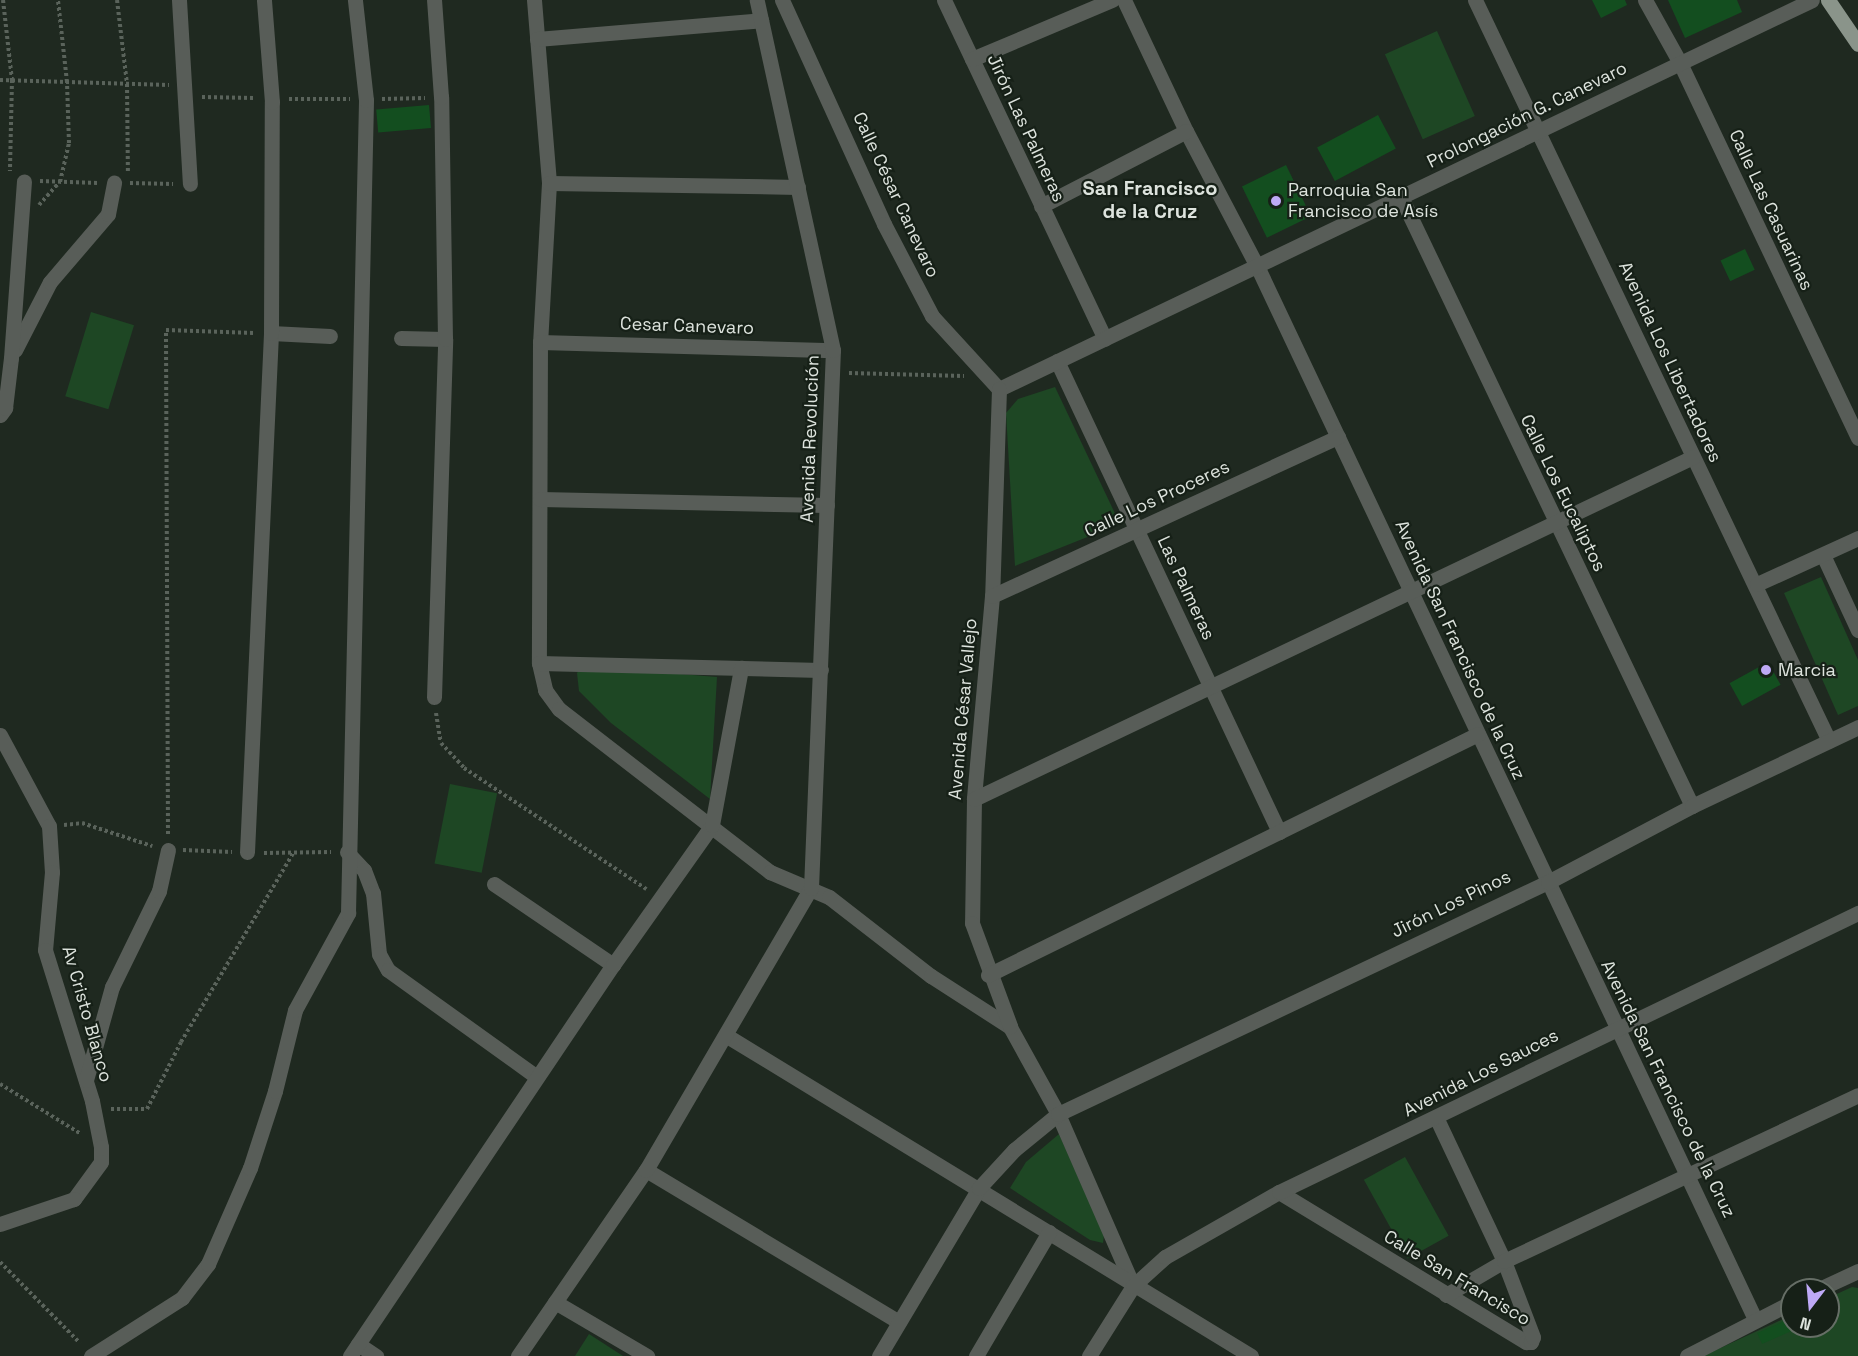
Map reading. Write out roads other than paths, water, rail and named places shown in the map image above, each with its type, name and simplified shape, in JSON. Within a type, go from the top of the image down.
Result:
[{"type":"main road","points":[[1828,0],[1858,44]]},
{"type":"street","points":[[179,0],[190,184]]},
{"type":"street","points":[[248,852],[271,333],[272,98],[264,0]]},
{"type":"street","points":[[92,1354],[182,1298],[208,1264],[249,1168],[275,1091],[295,1010],[348,913],[347,852],[366,100],[355,0]]},
{"type":"street","points":[[434,0],[441,97],[445,339],[434,697]]},
{"type":"street","points":[[534,0],[549,183],[540,342],[539,663],[545,690],[559,709],[770,872],[829,897],[931,976],[1010,1027]]},
{"type":"street","name":"Avenida Revolución","points":[[757,0],[833,350],[822,670],[811,888]]},
{"type":"street","name":"Jirón Las Palmeras","points":[[944,0],[1105,339]]},
{"type":"street","points":[[972,59],[1112,0]]},
{"type":"street","name":"Avenida San Francisco de la Cruz","points":[[1124,0],[1186,131],[1257,266],[1616,1027],[1690,1175],[1755,1319]]},
{"type":"street","name":"Avenida Los Libertadores","points":[[1475,0],[1693,457],[1757,584],[1829,741]]},
{"type":"street","name":"Calle Las Casuarinas","points":[[1646,0],[1680,63],[1858,438]]},
{"type":"street","name":"Prolongación G. Canevaro","points":[[995,383],[1057,361],[1105,339],[1812,0]]},
{"type":"street","name":"Calle César Canevaro","points":[[783,1],[884,224],[932,316],[995,383]]},
{"type":"street","points":[[537,39],[761,20]]},
{"type":"street","points":[[1041,206],[1186,131]]},
{"type":"street","points":[[0,415],[5,408],[11,358],[22,213],[17,181]]},
{"type":"street","points":[[11,358],[50,282],[108,214],[121,183]]},
{"type":"street","points":[[549,183],[798,187]]},
{"type":"street","name":"Calle Los Eucaliptos","points":[[1401,197],[1692,806]]},
{"type":"street","points":[[271,333],[330,336]]},
{"type":"street","points":[[401,338],[445,339]]},
{"type":"street","name":"Cesar Canevaro","points":[[540,342],[833,350]]},
{"type":"street","name":"Las Palmeras","points":[[1057,361],[1279,832]]},
{"type":"street","name":"Avenida César Vallejo","points":[[995,383],[992,596],[974,799],[972,923],[988,975],[1010,1027],[1059,1114],[1133,1286]]},
{"type":"street","name":"Calle Los Proceres","points":[[992,596],[1338,437]]},
{"type":"street","points":[[974,799],[1211,689],[1693,457]]},
{"type":"street","points":[[540,499],[827,505]]},
{"type":"street","points":[[1757,584],[1858,538]]},
{"type":"street","points":[[1822,555],[1858,630]]},
{"type":"street","points":[[539,663],[822,670]]},
{"type":"street","points":[[376,1356],[354,1350],[612,965],[712,825],[741,668]]},
{"type":"street","name":"Jirón Los Pinos","points":[[879,1356],[979,1188],[1014,1150],[1059,1114],[1548,882],[1692,806],[1858,727]]},
{"type":"street","points":[[988,975],[1478,734]]},
{"type":"street","name":"Av Cristo Blanco","points":[[0,735],[49,826],[52,872],[45,950],[92,1105],[101,1147],[101,1162],[87,1186],[74,1199],[0,1224]]},
{"type":"street","points":[[85,1081],[112,987],[159,891],[168,850]]},
{"type":"street","points":[[347,852],[364,870],[373,894],[379,954],[388,970],[537,1077]]},
{"type":"street","points":[[494,884],[612,965]]},
{"type":"street","points":[[518,1356],[646,1170],[727,1036],[811,888]]},
{"type":"street","name":"Avenida Los Sauces","points":[[1089,1356],[1133,1286],[1165,1257],[1280,1192],[1437,1119],[1616,1027],[1858,913]]},
{"type":"street","points":[[727,1036],[1251,1356]]},
{"type":"street","points":[[1446,1295],[1504,1261],[1858,1095]]},
{"type":"street","name":"Calle San Francisco","points":[[1280,1192],[1446,1295],[1526,1342],[1531,1342],[1533,1337],[1504,1261],[1437,1119]]},
{"type":"street","points":[[646,1170],[899,1322]]},
{"type":"street","points":[[976,1356],[1049,1232]]},
{"type":"street","points":[[1840,1279],[1858,1271]]},
{"type":"street","points":[[555,1302],[647,1356]]},
{"type":"street","points":[[1687,1356],[1780,1308]]},
{"type":"place","name":"Parroquia San Francisco de Asís","points":[[1276,201]]},
{"type":"place","name":"Marcia","points":[[1766,670]]},
{"type":"district","name":"San Francisco de la Cruz","points":[[1150,200]]}]
